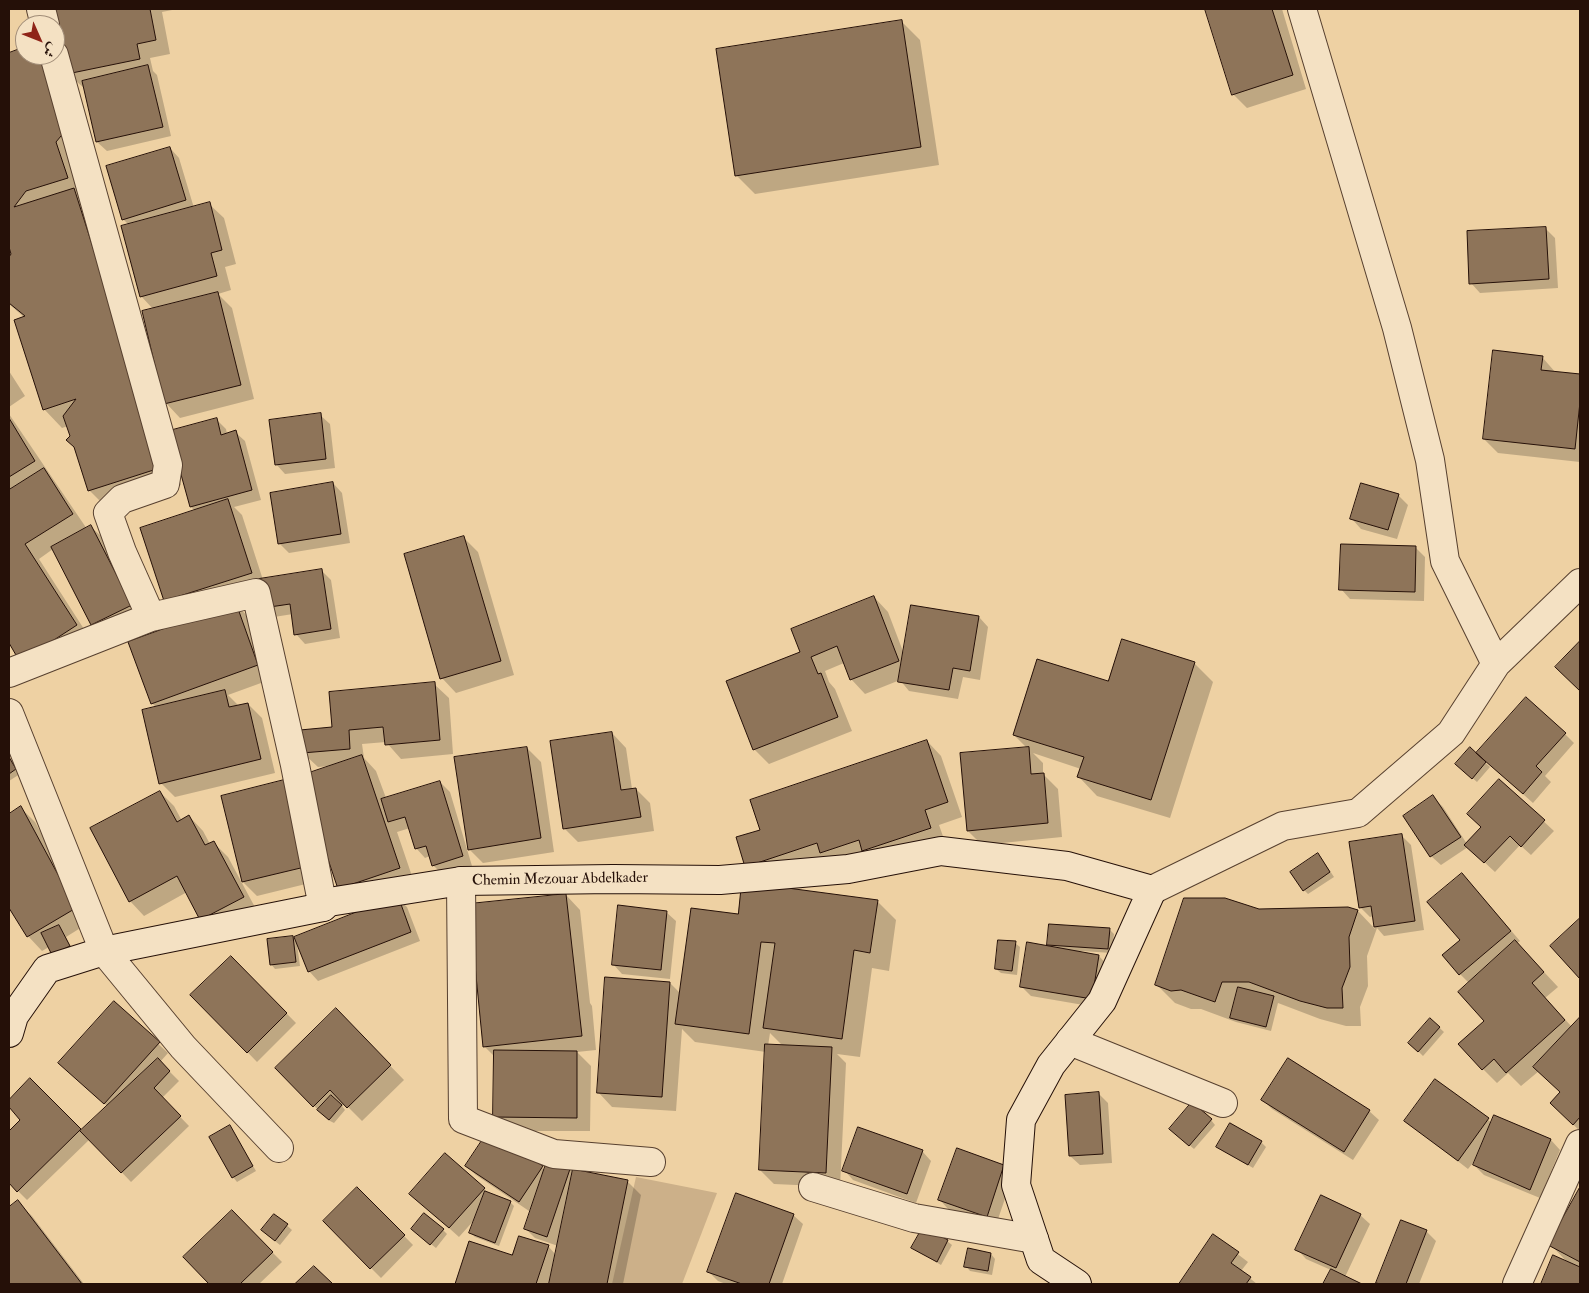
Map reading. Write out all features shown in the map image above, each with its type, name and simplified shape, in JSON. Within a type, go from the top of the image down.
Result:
[{"type":"street","points":[[1302,9],[1397,328],[1430,460],[1445,561],[1496,664]]},
{"type":"street","points":[[57,65],[168,465],[165,484],[122,499],[108,513],[122,552],[151,617]]},
{"type":"street","points":[[1077,1284],[1042,1260],[1034,1239],[1016,1185],[1021,1120],[1051,1065],[1102,1001],[1152,890],[1283,826],[1358,813],[1451,732],[1496,664],[1580,583]]},
{"type":"street","points":[[9,673],[151,617],[256,593],[295,765],[323,908]]},
{"type":"street","points":[[9,713],[104,951],[183,1047],[279,1148]]},
{"type":"street","name":"Chemin Mezouar Abdelkader","points":[[9,1033],[14,1016],[47,970],[104,951],[323,908],[329,902],[461,882],[613,879],[720,880],[848,869],[941,851],[1067,866],[1152,890]]},
{"type":"street","points":[[461,882],[463,1119],[554,1154],[651,1162]]},
{"type":"street","points":[[1070,1041],[1223,1103]]},
{"type":"street","points":[[1518,1284],[1580,1144]]},
{"type":"street","points":[[813,1187],[914,1218],[1034,1239]]},
{"type":"shaded area","points":[[636,1177],[717,1193],[682,1284],[612,1284]]},
{"type":"building","points":[[54,9],[150,9],[156,40],[137,44],[140,59],[67,74],[65,64],[65,15],[55,15]]},
{"type":"building","points":[[1205,9],[1272,9],[1293,75],[1232,95]]},
{"type":"building","points":[[902,20],[921,147],[735,176],[716,49]]},
{"type":"building","points":[[15,51],[15,65],[45,65],[66,130],[56,142],[68,178],[26,191],[14,207],[74,188],[163,467],[88,491],[74,447],[66,440],[70,436],[63,416],[76,399],[43,410],[14,320],[25,316],[9,303],[9,257],[11,254],[9,247],[9,53]]},
{"type":"building","points":[[148,65],[163,127],[96,142],[82,81]]},
{"type":"building","points":[[170,147],[186,200],[122,220],[106,166]]},
{"type":"building","points":[[210,202],[222,250],[211,253],[217,276],[140,297],[121,226]]},
{"type":"building","points":[[1546,227],[1549,279],[1469,284],[1467,231]]},
{"type":"building","points":[[218,292],[241,385],[164,404],[142,311]]},
{"type":"building","points":[[1493,350],[1543,356],[1541,370],[1580,374],[1580,402],[1575,449],[1483,439]]},
{"type":"building","points":[[321,413],[326,459],[275,465],[269,420]]},
{"type":"building","points":[[9,418],[35,461],[9,477]]},
{"type":"building","points":[[217,418],[221,435],[236,430],[252,490],[190,507],[169,431]]},
{"type":"building","points":[[44,468],[73,514],[25,544],[77,625],[20,662],[9,643],[9,490]]},
{"type":"building","points":[[333,482],[341,534],[278,544],[270,493]]},
{"type":"building","points":[[1361,483],[1399,494],[1388,530],[1350,519]]},
{"type":"building","points":[[228,499],[252,573],[164,601],[140,528]]},
{"type":"building","points":[[91,525],[132,605],[91,625],[51,547]]},
{"type":"building","points":[[464,536],[501,661],[440,679],[404,554]]},
{"type":"building","points":[[1341,544],[1416,546],[1415,592],[1339,590]]},
{"type":"building","points":[[322,569],[331,629],[294,635],[290,604],[263,608],[259,579]]},
{"type":"building","points":[[874,596],[899,661],[850,680],[837,646],[811,657],[818,674],[821,673],[838,717],[753,750],[726,681],[800,652],[791,629]]},
{"type":"building","points":[[236,603],[258,665],[151,704],[128,642]]},
{"type":"building","points":[[911,605],[979,616],[970,671],[953,668],[949,690],[898,682]]},
{"type":"building","points":[[1122,639],[1195,662],[1151,800],[1077,777],[1084,757],[1013,735],[1037,659],[1108,681]]},
{"type":"building","points":[[1580,641],[1580,691],[1555,667]]},
{"type":"building","points":[[435,682],[440,740],[385,745],[383,727],[349,730],[350,749],[302,753],[300,730],[332,727],[329,692]]},
{"type":"building","points":[[225,690],[229,707],[248,703],[261,759],[159,784],[142,710]]},
{"type":"building","points":[[1526,697],[1566,733],[1536,766],[1542,772],[1523,794],[1476,753]]},
{"type":"building","points":[[612,732],[621,790],[636,788],[641,817],[563,829],[550,741]]},
{"type":"building","points":[[927,740],[948,802],[925,810],[931,828],[862,851],[859,840],[820,853],[817,843],[745,867],[736,837],[760,830],[750,800]]},
{"type":"building","points":[[527,747],[541,838],[468,850],[454,757]]},
{"type":"building","points":[[1029,747],[1031,774],[1044,773],[1048,823],[967,831],[960,753]]},
{"type":"building","points":[[1470,747],[1486,762],[1472,779],[1455,764]]},
{"type":"building","points":[[362,755],[400,868],[338,889],[300,776]]},
{"type":"building","points":[[9,757],[16,769],[9,774]]},
{"type":"building","points":[[288,779],[309,866],[242,882],[221,796]]},
{"type":"building","points":[[1499,779],[1545,820],[1521,847],[1510,836],[1484,863],[1464,845],[1481,827],[1467,814]]},
{"type":"building","points":[[440,781],[463,856],[432,866],[426,846],[415,849],[405,817],[388,822],[381,799]]},
{"type":"building","points":[[160,791],[177,822],[189,815],[205,845],[214,841],[244,897],[200,920],[177,876],[129,902],[90,828]]},
{"type":"building","points":[[1433,795],[1461,837],[1430,857],[1403,816]]},
{"type":"building","points":[[21,806],[76,908],[27,937],[9,908],[9,814]]},
{"type":"building","points":[[1402,834],[1415,921],[1374,927],[1371,906],[1359,908],[1349,842]]},
{"type":"building","points":[[1318,853],[1330,872],[1303,891],[1290,872]]},
{"type":"building","points":[[1462,873],[1511,931],[1459,975],[1442,955],[1460,940],[1427,902]]},
{"type":"building","points":[[742,882],[878,900],[870,953],[854,950],[842,1039],[763,1028],[775,943],[761,942],[749,1034],[675,1024],[691,908],[738,914]]},
{"type":"building","points":[[566,894],[582,1036],[483,1047],[469,904]]},
{"type":"building","points":[[398,896],[411,932],[308,972],[294,937]]},
{"type":"building","points":[[1184,898],[1225,898],[1259,909],[1348,907],[1358,910],[1349,937],[1350,967],[1342,988],[1343,1008],[1327,1008],[1300,1001],[1249,982],[1222,982],[1215,1002],[1181,990],[1171,991],[1155,985]]},
{"type":"building","points":[[618,905],[667,911],[661,970],[612,965]]},
{"type":"building","points":[[1580,918],[1580,979],[1550,946]]},
{"type":"building","points":[[1049,924],[1110,928],[1108,949],[1047,945]]},
{"type":"building","points":[[59,925],[70,946],[52,955],[41,933]]},
{"type":"building","points":[[293,936],[296,962],[270,965],[267,939]]},
{"type":"building","points":[[998,940],[1016,941],[1012,971],[995,969]]},
{"type":"building","points":[[1515,940],[1544,972],[1532,983],[1565,1020],[1506,1073],[1494,1059],[1482,1070],[1458,1044],[1484,1021],[1458,992]]},
{"type":"building","points":[[1027,942],[1099,955],[1092,999],[1020,987]]},
{"type":"building","points":[[231,956],[287,1013],[247,1053],[190,995]]},
{"type":"building","points":[[605,977],[670,982],[662,1097],[597,1093]]},
{"type":"building","points":[[1238,987],[1274,996],[1266,1027],[1230,1018]]},
{"type":"building","points":[[114,1001],[160,1042],[104,1104],[58,1063]]},
{"type":"building","points":[[336,1008],[391,1065],[347,1108],[330,1090],[313,1107],[275,1068]]},
{"type":"building","points":[[1580,1017],[1580,1117],[1573,1125],[1550,1103],[1560,1092],[1533,1067]]},
{"type":"building","points":[[1430,1018],[1440,1027],[1418,1052],[1408,1043]]},
{"type":"building","points":[[765,1044],[832,1047],[826,1173],[759,1170]]},
{"type":"building","points":[[494,1050],[577,1051],[577,1118],[493,1117]]},
{"type":"building","points":[[158,1058],[170,1071],[154,1088],[181,1116],[121,1173],[80,1131]]},
{"type":"building","points":[[1288,1058],[1370,1110],[1344,1152],[1261,1100]]},
{"type":"building","points":[[30,1078],[81,1129],[17,1192],[9,1183],[9,1131],[20,1120],[9,1107],[9,1100]]},
{"type":"building","points":[[1435,1079],[1489,1118],[1458,1161],[1404,1121]]},
{"type":"building","points":[[1099,1092],[1103,1154],[1069,1156],[1065,1095]]},
{"type":"building","points":[[331,1095],[342,1105],[329,1120],[317,1110]]},
{"type":"building","points":[[1192,1102],[1212,1119],[1189,1146],[1169,1129]]},
{"type":"building","points":[[1494,1115],[1551,1139],[1530,1190],[1473,1165]]},
{"type":"building","points":[[1230,1123],[1262,1141],[1248,1165],[1216,1147]]},
{"type":"building","points":[[230,1125],[253,1166],[232,1178],[209,1137]]},
{"type":"building","points":[[858,1127],[923,1150],[907,1194],[842,1171]]},
{"type":"building","points":[[489,1130],[543,1166],[519,1202],[465,1166]]},
{"type":"building","points":[[957,1148],[1004,1165],[987,1217],[938,1200]]},
{"type":"building","points":[[445,1153],[485,1188],[449,1228],[409,1194]]},
{"type":"building","points":[[548,1158],[571,1166],[547,1237],[524,1229]]},
{"type":"building","points":[[573,1169],[628,1180],[607,1284],[549,1284]]},
{"type":"building","points":[[357,1187],[405,1235],[370,1269],[323,1221]]},
{"type":"building","points":[[1580,1187],[1580,1262],[1548,1245]]},
{"type":"building","points":[[485,1191],[511,1201],[495,1243],[469,1233]]},
{"type":"building","points":[[736,1193],[794,1214],[769,1284],[742,1284],[707,1272]]},
{"type":"building","points":[[1321,1195],[1361,1214],[1336,1268],[1295,1250]]},
{"type":"building","points":[[18,1200],[82,1284],[9,1284],[9,1207]]},
{"type":"building","points":[[232,1210],[273,1252],[240,1284],[209,1284],[183,1257]]},
{"type":"building","points":[[424,1213],[444,1229],[430,1245],[411,1229]]},
{"type":"building","points":[[274,1214],[288,1224],[275,1241],[261,1230]]},
{"type":"building","points":[[1401,1220],[1427,1230],[1406,1284],[1376,1283]]},
{"type":"building","points":[[923,1227],[948,1240],[937,1262],[911,1248]]},
{"type":"building","points":[[1213,1234],[1239,1252],[1231,1263],[1251,1277],[1246,1284],[1179,1284]]},
{"type":"building","points":[[519,1236],[549,1245],[536,1284],[455,1284],[469,1241],[512,1255]]},
{"type":"building","points":[[968,1248],[991,1253],[988,1271],[964,1267]]},
{"type":"building","points":[[1553,1255],[1580,1267],[1580,1284],[1541,1284]]},
{"type":"building","points":[[314,1266],[333,1284],[295,1284]]},
{"type":"building","points":[[1331,1269],[1362,1284],[1323,1284]]}]
